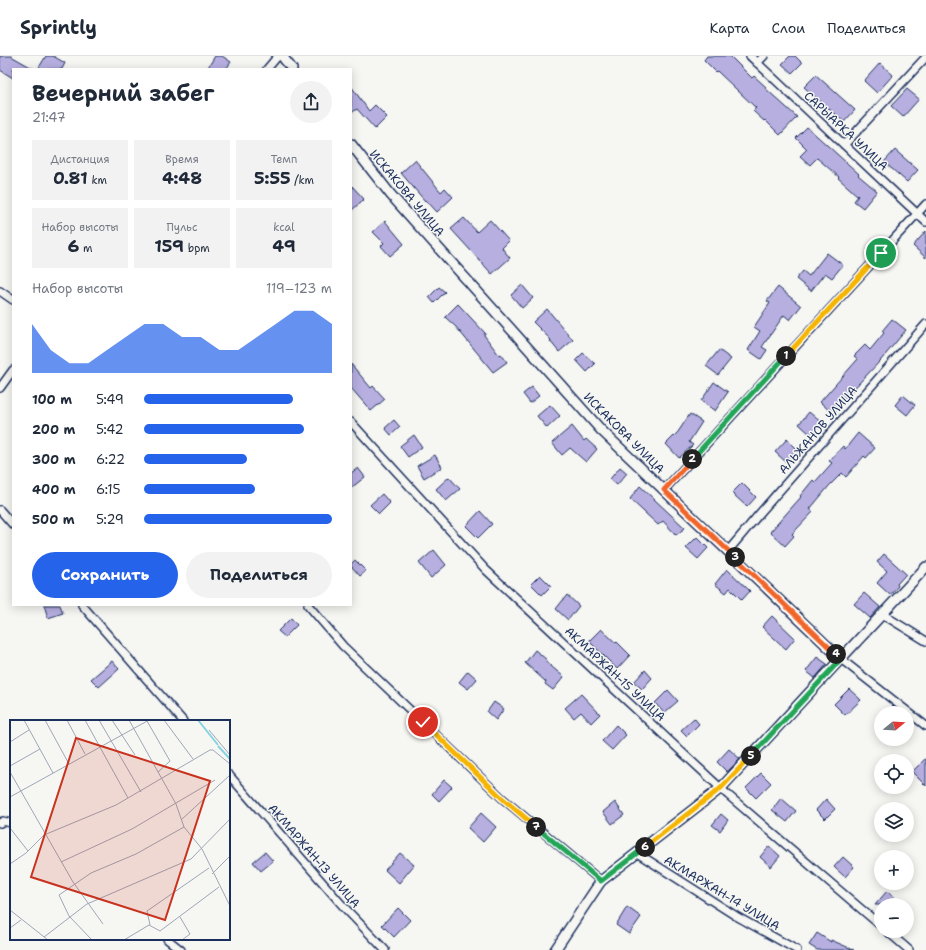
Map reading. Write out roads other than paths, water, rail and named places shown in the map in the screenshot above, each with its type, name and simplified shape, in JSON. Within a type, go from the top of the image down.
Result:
[{"type":"street","points":[[268,68],[278,56]]},
{"type":"street","points":[[282,56],[291,68]]},
{"type":"street","name":"САРЫАРКА УЛИЦА","points":[[750,56],[926,222]]},
{"type":"street","points":[[758,63],[764,56]]},
{"type":"street","points":[[844,144],[926,58]]},
{"type":"street","name":"ИСКАКОВА УЛИЦА","points":[[352,145],[391,195],[601,430],[841,659],[926,726]]},
{"type":"street","points":[[664,490],[926,204]]},
{"type":"street","points":[[0,291],[12,299]]},
{"type":"street","name":"АЛЬЖАНОВ УЛИЦА","points":[[728,551],[926,324]]},
{"type":"street","points":[[0,388],[12,371]]},
{"type":"street","name":"АКМАРЖАН-15 УЛИЦА","points":[[352,423],[486,570],[721,788],[874,920]]},
{"type":"street","points":[[0,510],[12,524]]},
{"type":"street","points":[[555,950],[601,881],[721,788],[926,567]]},
{"type":"street","points":[[83,606],[181,720]]},
{"type":"street","points":[[309,606],[343,646],[502,798],[601,881]]},
{"type":"street","points":[[882,614],[926,641]]},
{"type":"street","name":"АКМАРЖАН-13 УЛИЦА","points":[[230,776],[343,906],[385,950]]},
{"type":"street","points":[[0,823],[3,821],[10,823]]},
{"type":"street","name":"АКМАРЖАН-14 УЛИЦА","points":[[637,853],[736,916],[797,950]]},
{"type":"street","points":[[895,938],[909,950]]},
{"type":"street","points":[[168,940],[181,950]]}]
